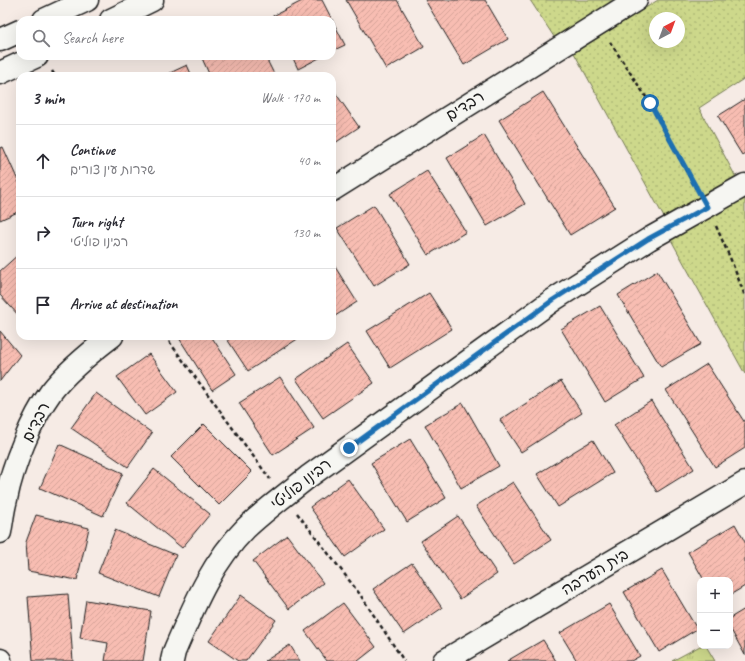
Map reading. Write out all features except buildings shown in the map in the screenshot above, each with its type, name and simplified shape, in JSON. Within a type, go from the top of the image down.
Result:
[{"type":"main road","points":[[53,16],[87,0]]},
{"type":"main road","points":[[119,16],[152,0]]},
{"type":"main road","name":"רבדים","points":[[336,187],[636,0]]},
{"type":"main road","points":[[0,40],[16,33]]},
{"type":"main road","points":[[0,74],[29,60]]},
{"type":"main road","name":"רבינו פוליטי","points":[[172,661],[174,652],[204,584],[228,549],[246,528],[271,507],[308,477],[553,300],[648,239],[745,185]]},
{"type":"main road","name":"רבדים","points":[[0,532],[6,498],[18,458],[36,418],[51,393],[63,379],[107,340]]},
{"type":"main road","name":"בית הערבה","points":[[444,661],[745,484]]},
{"type":"path","points":[[598,23],[650,103],[707,207],[732,260],[745,296]]},
{"type":"green space","points":[[530,0],[636,0],[560,46]]},
{"type":"green space","points":[[658,0],[745,0],[745,78],[699,108],[738,181],[666,221],[574,53]]},
{"type":"green space","points":[[745,197],[745,374],[670,238]]},
{"type":"green space","points":[[697,648],[697,649],[708,649],[715,661],[672,661]]},
{"type":"route","points":[[349,448],[553,300],[648,239],[707,207],[650,103]]}]
